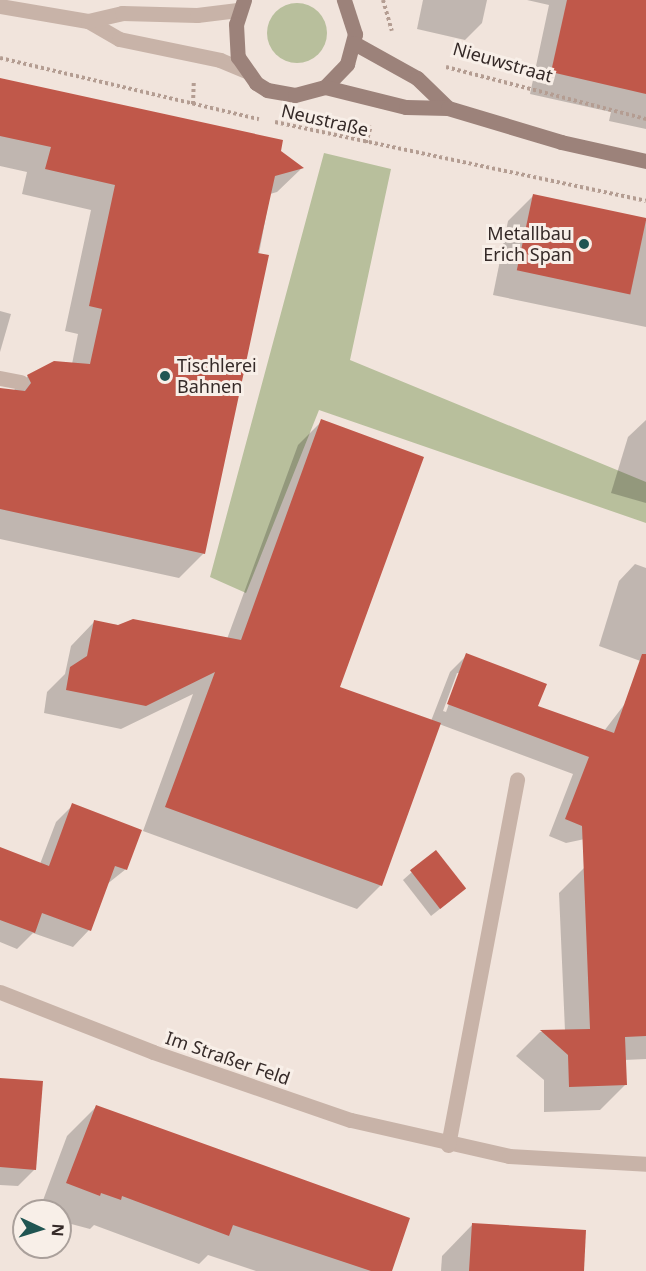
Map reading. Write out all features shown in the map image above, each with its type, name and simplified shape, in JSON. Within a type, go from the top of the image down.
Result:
[{"type":"main road","points":[[325,87],[347,64],[354,43],[353,19],[344,0]]},
{"type":"main road","points":[[242,5],[235,42],[246,71],[256,83],[279,93],[295,95],[325,87],[406,107],[448,108],[561,142],[646,161]]},
{"type":"main road","points":[[354,43],[417,78],[448,108]]},
{"type":"street","points":[[88,21],[122,13],[197,15],[242,5]]},
{"type":"street","points":[[0,6],[88,21],[119,39],[203,56],[246,71]]},
{"type":"street","points":[[0,378],[21,382]]},
{"type":"street","points":[[448,1145],[517,779]]},
{"type":"street","name":"Im Straßer Feld","points":[[0,992],[245,1085],[351,1120],[448,1145],[509,1156],[646,1164]]},
{"type":"path","points":[[383,0],[389,27],[398,40]]},
{"type":"path","name":"Neustraße","points":[[0,58],[331,135],[646,201]]},
{"type":"path","name":"Nieuwstraat","points":[[438,64],[646,119]]},
{"type":"green space","points":[[297,3],[318,12],[327,33],[318,54],[297,63],[276,54],[267,33],[276,12]]},
{"type":"green space","points":[[324,153],[391,169],[350,360],[646,482],[646,523],[319,410],[246,593],[210,577]]},
{"type":"building","points":[[567,0],[646,0],[646,94],[551,72]]},
{"type":"building","name":"Tischlerei Bahnen","points":[[0,78],[283,140],[281,151],[304,168],[275,176],[258,253],[269,255],[205,554],[0,509],[0,388],[25,391],[31,383],[27,375],[54,361],[90,364],[102,309],[89,306],[115,185],[45,169],[51,147],[0,136]]},
{"type":"building","name":"Metallbau Erich Span","points":[[533,194],[646,218],[630,294],[517,270]]},
{"type":"building","points":[[321,419],[424,457],[340,687],[441,723],[382,886],[165,807],[215,672],[146,706],[66,690],[70,667],[87,656],[94,620],[118,625],[133,619],[241,640]]},
{"type":"building","points":[[466,653],[547,684],[538,706],[614,733],[642,654],[646,654],[646,1036],[625,1037],[627,1085],[569,1087],[568,1055],[540,1030],[590,1029],[582,826],[565,819],[589,757],[447,704]]},
{"type":"building","points":[[72,803],[142,830],[127,870],[115,866],[91,931],[42,913],[35,933],[0,920],[0,847],[49,866]]},
{"type":"building","points":[[436,850],[466,889],[440,909],[410,870]]},
{"type":"building","points":[[0,1078],[43,1081],[36,1170],[0,1167]]},
{"type":"building","points":[[96,1105],[410,1218],[392,1271],[371,1271],[233,1225],[229,1236],[122,1196],[121,1200],[101,1193],[100,1196],[66,1183]]},
{"type":"building","points":[[472,1223],[586,1230],[584,1271],[469,1271]]},
{"type":"place","name":"Metallbau Erich Span","points":[[584,244]]},
{"type":"place","name":"Tischlerei Bahnen","points":[[165,376]]}]
